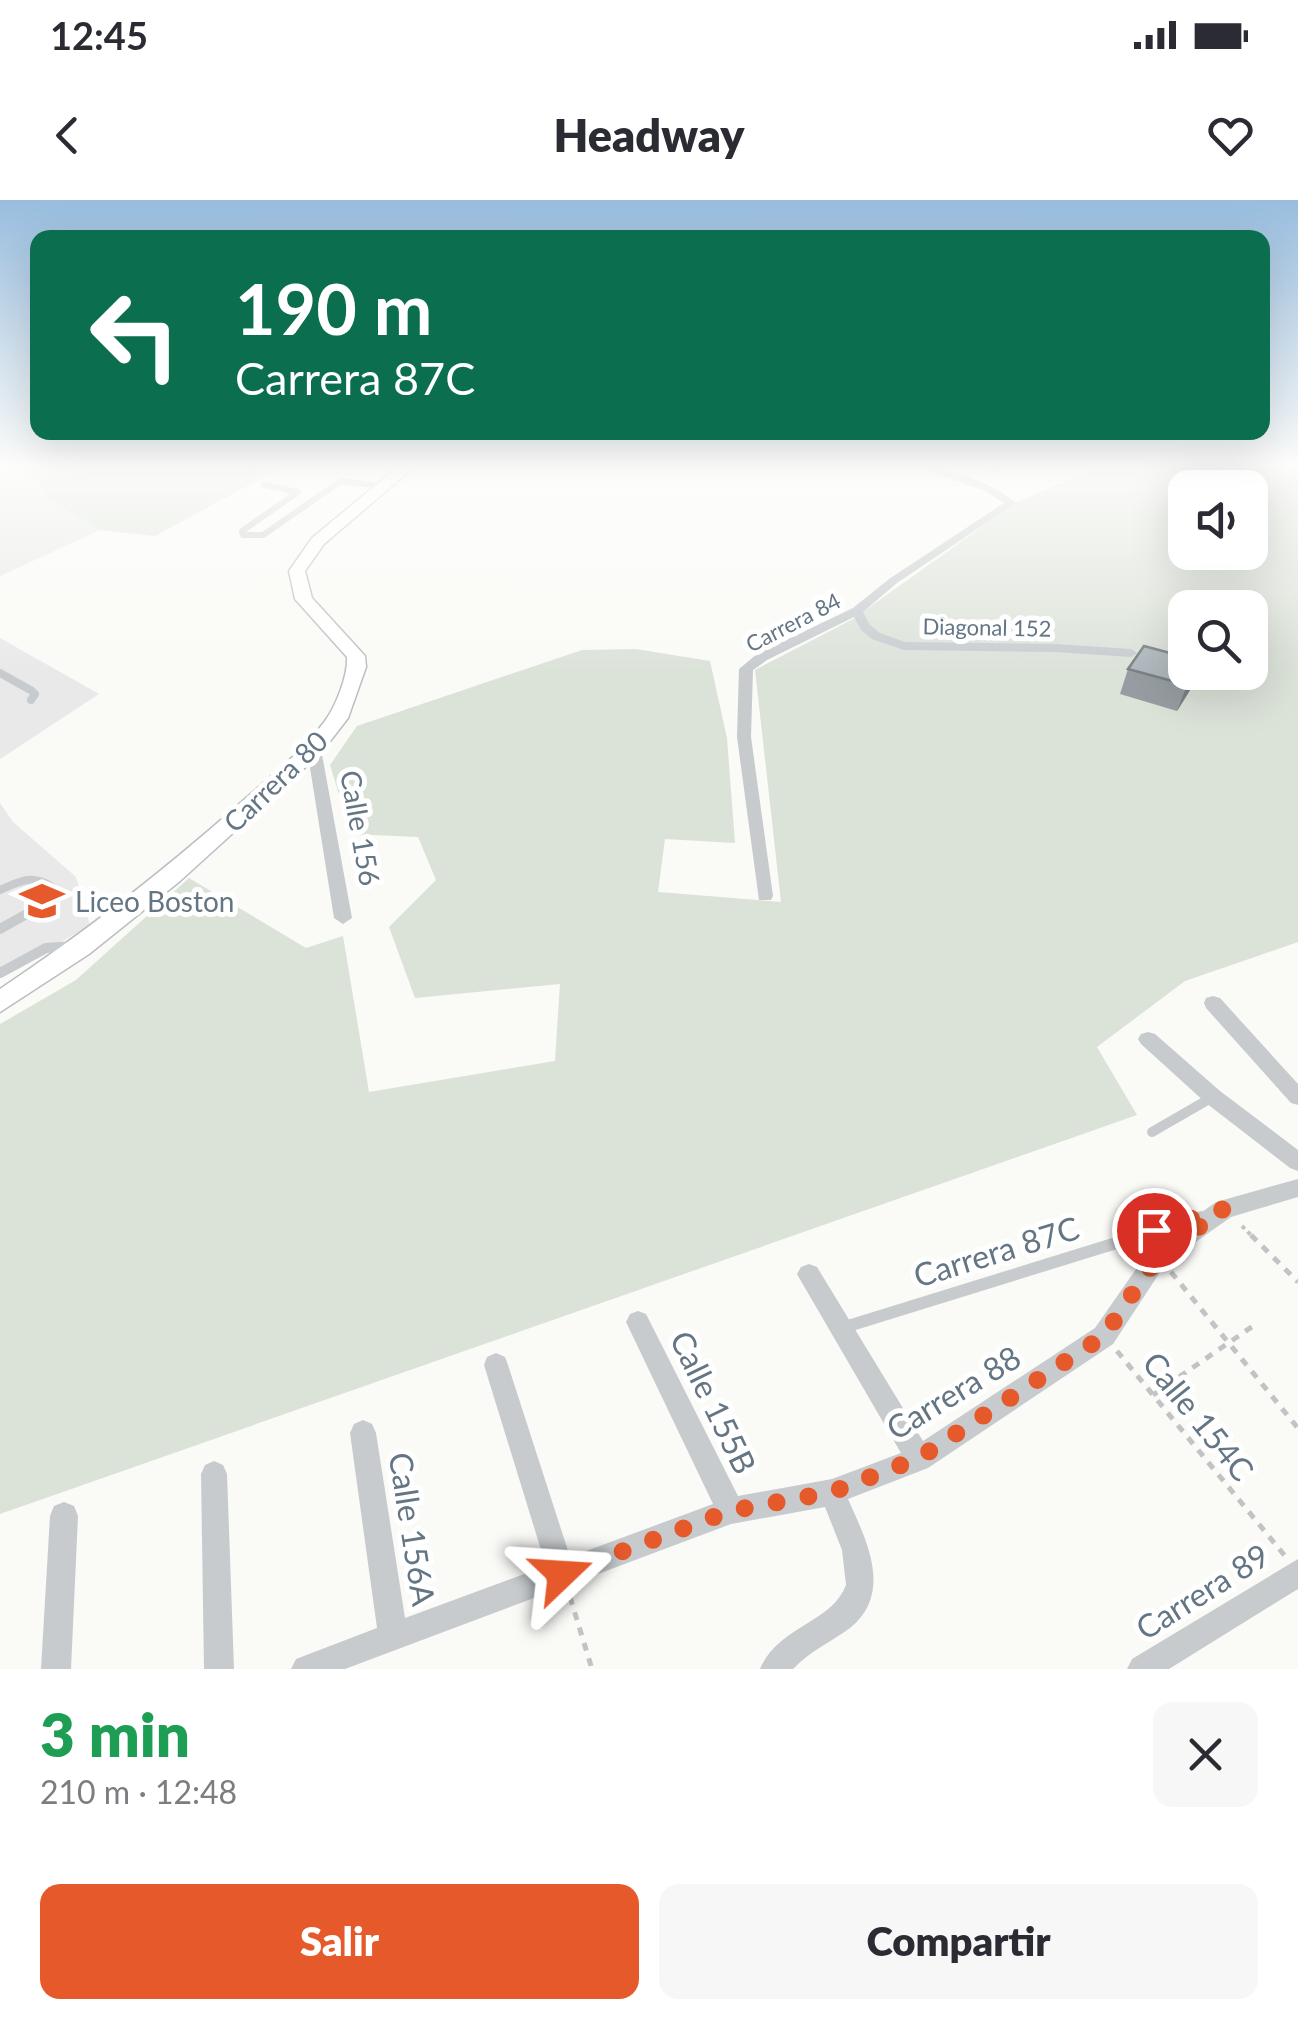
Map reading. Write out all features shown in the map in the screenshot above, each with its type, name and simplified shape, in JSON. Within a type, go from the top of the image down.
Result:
[{"type":"street","name":"Carrera 80","points":[[0,1002],[80,948],[172,876],[314,749],[338,718],[356,667],[356,656],[304,598],[298,571],[324,536]]},
{"type":"street","name":"Carrera 84","points":[[765,896],[744,737],[746,669],[751,662],[857,612],[892,582],[961,536]]},
{"type":"street","name":"Diagonal 152","points":[[857,612],[865,627],[876,636],[904,646],[1056,648],[1130,654]]},
{"type":"street","name":"Calle 156","points":[[314,749],[343,918]]},
{"type":"street","points":[[1212,1003],[1298,1097]]},
{"type":"street","points":[[1148,1039],[1298,1162]]},
{"type":"street","name":"Carrera 88","points":[[306,1669],[730,1511],[832,1492],[919,1458],[1104,1336],[1158,1256],[1224,1209],[1298,1188]]},
{"type":"street","points":[[809,1274],[919,1458]]},
{"type":"street","name":"Calle 155B","points":[[638,1322],[730,1511]]},
{"type":"street","points":[[496,1365],[562,1574]]},
{"type":"street","name":"Calle 156A","points":[[363,1433],[393,1636]]},
{"type":"street","points":[[214,1474],[219,1669]]},
{"type":"street","points":[[775,1669],[787,1649],[846,1617],[858,1600],[862,1584],[859,1565],[832,1492]]},
{"type":"street","points":[[56,1669],[64,1516]]},
{"type":"street","name":"Carrera 89","points":[[1142,1669],[1292,1565]]},
{"type":"lane","points":[[0,673],[32,691],[35,694],[31,700]]},
{"type":"lane","points":[[0,890],[33,877],[42,878],[56,890],[48,902],[0,929]]},
{"type":"lane","points":[[0,973],[48,947],[64,942],[80,948]]},
{"type":"lane","points":[[1152,1132],[1213,1096]]},
{"type":"lane","name":"Carrera 87C","points":[[841,1328],[1224,1209]]},
{"type":"path","points":[[1224,1209],[1298,1282]]},
{"type":"path","points":[[1158,1256],[1297,1427]]},
{"type":"path","points":[[1153,1395],[1253,1326]]},
{"type":"path","name":"Calle 154C","points":[[1104,1336],[1292,1565]]},
{"type":"path","points":[[562,1574],[592,1669]]},
{"type":"shaded area","points":[[0,536],[88,536],[0,576]]},
{"type":"shaded area","points":[[970,536],[1168,536],[1168,570],[1268,570],[1268,536],[1298,536],[1298,942],[1185,981],[1097,1047],[1137,1115],[0,1514],[0,1024],[76,980],[189,878],[306,948],[343,936],[369,1092],[555,1061],[560,984],[415,998],[389,927],[436,880],[418,837],[351,834],[330,765],[357,726],[582,650],[636,649],[710,661],[727,738],[735,843],[665,839],[658,892],[781,902],[755,670],[853,619]]},
{"type":"shaded area","points":[[0,638],[99,694],[0,759]]},
{"type":"shaded area","name":"Liceo Boston","points":[[0,803],[13,822],[76,877],[90,925],[0,978]]},
{"type":"building","points":[[1144,646],[1168,652],[1168,680],[1128,669]]},
{"type":"place","name":"Liceo Boston","points":[[42,901]]},
{"type":"route","points":[[562,1574],[730,1511],[832,1492],[919,1458],[1104,1336],[1158,1256],[1224,1209],[1154,1230]]}]
